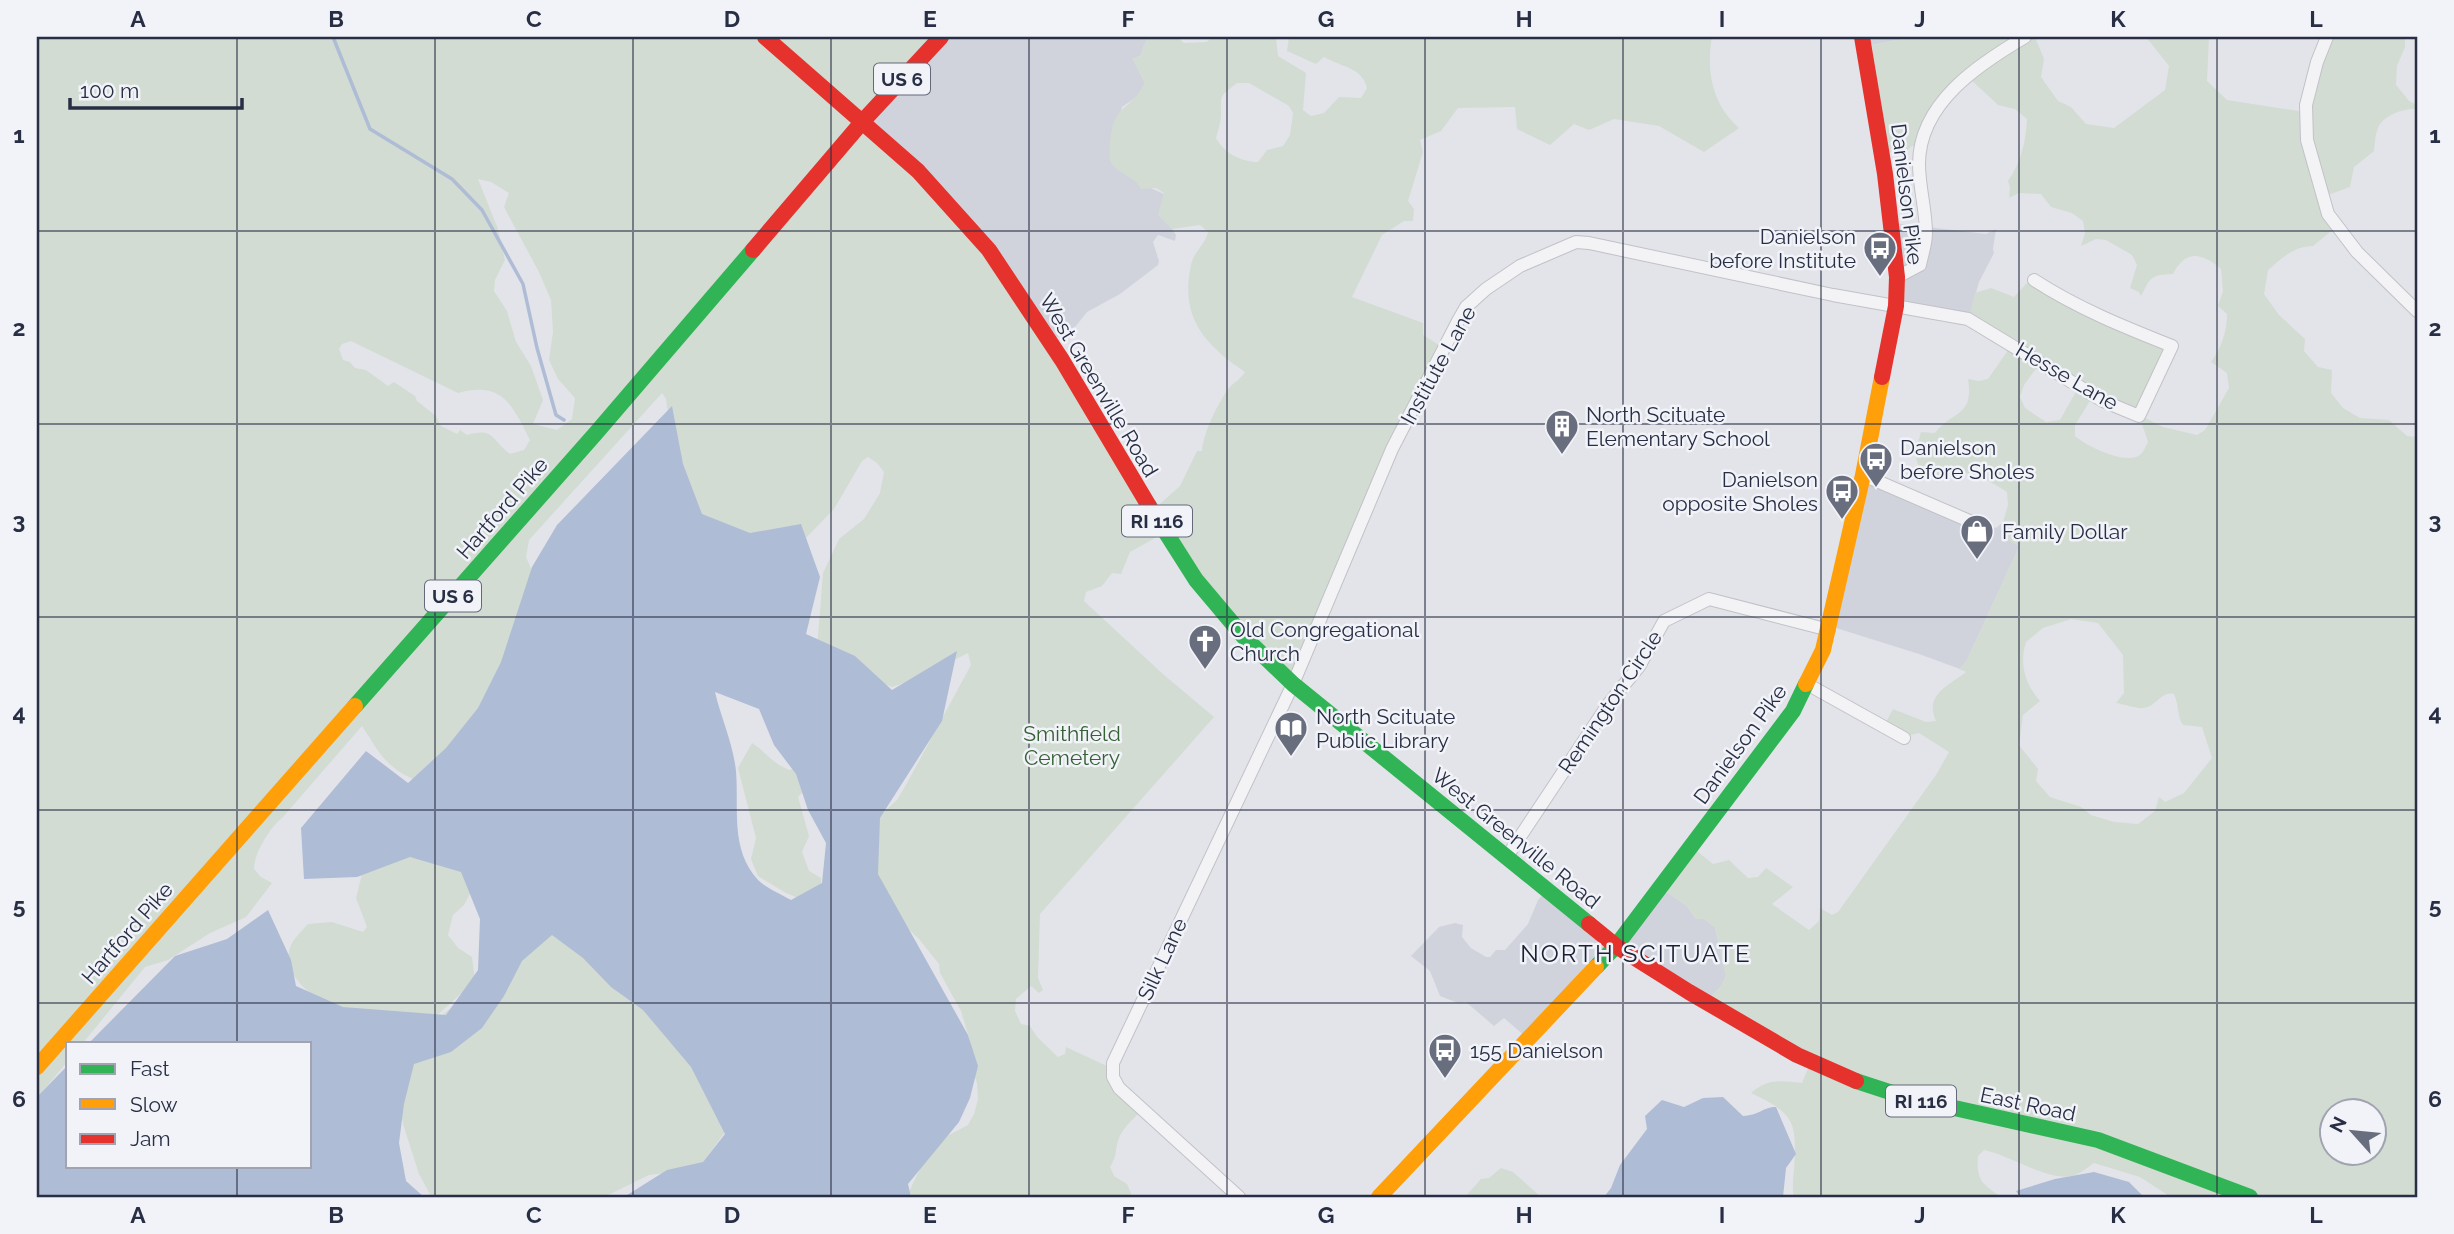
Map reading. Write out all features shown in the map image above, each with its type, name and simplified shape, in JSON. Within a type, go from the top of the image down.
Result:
[{"type":"main road","name":"West Greenville Road","points":[[765,37],[918,171],[989,250],[1062,360],[1142,496],[1196,580],[1244,637],[1293,684],[1616,946]]},
{"type":"main road","name":"Hartford Pike","points":[[37,1067],[587,443],[863,121],[941,37]]},
{"type":"main road","name":"Danielson Pike","points":[[1380,1197],[1616,946],[1793,711],[1823,650],[1863,475],[1896,306],[1897,277],[1885,174],[1862,37]]},
{"type":"main road","name":"East Road","points":[[1616,946],[1797,1055],[1870,1087],[1957,1110],[2098,1140],[2250,1197]]},
{"type":"street","points":[[1897,277],[1920,265],[1926,236],[1919,164],[1921,140],[1932,117],[1953,90],[1980,64],[2025,37]]},
{"type":"street","points":[[2327,37],[2317,62],[2306,105],[2307,140],[2328,214],[2357,252],[2417,311]]},
{"type":"street","name":"Institute Lane","points":[[1293,684],[1392,449],[1466,306],[1520,266],[1576,242],[1589,243],[1896,306]]},
{"type":"street","name":"Hesse Lane","points":[[1896,306],[1968,318],[2103,401],[2139,416],[2155,387],[2172,346],[2099,317],[2061,298],[2034,280]]},
{"type":"street","points":[[1863,475],[1973,523]]},
{"type":"street","name":"Remington Circle","points":[[1506,858],[1607,706],[1640,665],[1664,621],[1709,598],[1829,630]]},
{"type":"street","name":"Silk Lane","points":[[1239,1197],[1119,1088],[1112,1069],[1122,1042],[1293,684]]},
{"type":"street","points":[[1807,684],[1904,738]]},
{"type":"shaded area","points":[[945,37],[1147,39],[1140,56],[1133,59],[1145,83],[1138,96],[1122,107],[1113,165],[1137,182],[1164,194],[1159,215],[1176,235],[1175,241],[1158,235],[1153,242],[1158,265],[1120,294],[1087,312],[1075,327],[1052,340],[867,123]]},
{"type":"shaded area","points":[[1866,37],[1914,37],[1872,45]]},
{"type":"shaded area","points":[[1894,223],[1986,234],[1996,229],[1994,253],[1979,282],[1969,318],[1903,307]]},
{"type":"shaded area","points":[[1866,477],[1996,528],[2003,522],[2019,547],[1967,660],[1960,669],[1833,627]]},
{"type":"shaded area","points":[[1661,888],[1687,906],[1696,919],[1704,919],[1715,927],[1726,976],[1707,1001],[1617,947]]},
{"type":"shaded area","points":[[1546,891],[1613,944],[1526,1037],[1504,1018],[1494,1026],[1466,1002],[1458,1003],[1440,996],[1430,971],[1411,956],[1439,927],[1455,923],[1463,925],[1462,937],[1471,948],[1486,957],[1490,957],[1496,950],[1505,950],[1528,924],[1538,900]]},
{"type":"green space","name":"Smithfield Cemetery","points":[[37,37],[945,37],[868,122],[955,209],[1152,511],[1180,486],[1197,451],[1202,451],[1208,427],[1220,402],[1245,372],[1217,350],[1198,327],[1192,314],[1188,283],[1191,265],[1208,232],[1200,225],[1172,229],[1158,215],[1164,193],[1156,188],[1141,189],[1135,181],[1115,168],[1110,159],[1110,142],[1115,120],[1145,83],[1133,59],[1140,56],[1147,39],[1143,37],[1177,37],[1184,43],[1206,42],[1214,37],[1276,37],[1278,56],[1306,73],[1303,110],[1311,116],[1324,113],[1339,97],[1361,98],[1367,88],[1361,76],[1350,68],[1324,57],[1316,64],[1287,51],[1289,37],[1712,37],[1710,62],[1713,86],[1723,108],[1739,128],[1704,152],[1659,126],[1614,119],[1589,130],[1574,124],[1550,145],[1517,129],[1515,107],[1458,108],[1441,131],[1420,140],[1423,152],[1408,201],[1414,209],[1413,221],[1404,221],[1382,235],[1352,297],[1423,323],[1423,335],[1447,350],[1387,470],[1292,681],[1164,533],[1130,552],[1121,574],[1112,573],[1102,586],[1086,592],[1084,601],[1214,717],[1040,914],[1038,978],[1043,990],[1039,993],[1031,986],[1016,999],[1015,1011],[1021,1024],[1030,1026],[1037,1037],[1058,1057],[1065,1054],[1066,1047],[1109,1067],[1141,1111],[1120,1135],[1110,1167],[1114,1176],[1127,1184],[1130,1196],[909,1197],[908,1194],[934,1143],[968,1125],[978,1099],[977,1083],[972,1069],[971,1044],[961,1011],[940,973],[939,964],[919,939],[889,911],[876,871],[879,816],[897,800],[907,783],[971,665],[968,653],[916,679],[892,687],[811,662],[818,637],[823,573],[839,539],[864,519],[880,493],[884,472],[868,457],[862,461],[834,509],[803,541],[705,552],[666,399],[662,393],[529,540],[526,557],[536,580],[487,719],[413,779],[388,763],[362,726],[273,827],[264,841],[254,869],[272,883],[246,917],[210,933],[168,960],[145,967],[84,1042],[66,1042],[66,1063],[37,1098]],"holes":[[[1237,83],[1249,83],[1289,106],[1293,113],[1290,135],[1283,146],[1267,150],[1258,162],[1234,156],[1216,138],[1222,96]],[[478,179],[491,182],[509,193],[504,207],[551,300],[553,332],[549,360],[558,379],[575,398],[572,419],[557,430],[533,424],[543,400],[531,366],[516,342],[507,311],[494,291],[495,280],[505,260],[498,229]],[[351,341],[458,393],[473,390],[495,393],[511,406],[530,440],[524,450],[510,454],[488,434],[467,435],[460,430],[457,434],[441,426],[436,416],[417,401],[415,396],[394,382],[388,386],[366,370],[355,368],[350,362],[343,360],[339,349],[342,344]]]},
{"type":"green space","points":[[1914,37],[2035,37],[2044,59],[2041,77],[2058,101],[2071,107],[2086,124],[2114,128],[2165,90],[2169,66],[2146,37],[2209,37],[2207,81],[2227,100],[2305,112],[2326,37],[2405,37],[2405,47],[2397,66],[2396,85],[2409,101],[2417,105],[2417,109],[2394,113],[2384,119],[2376,134],[2374,151],[2354,167],[2350,187],[2322,197],[2335,228],[2313,246],[2294,250],[2268,270],[2264,294],[2279,315],[2305,339],[2304,351],[2318,367],[2332,370],[2331,393],[2343,408],[2360,418],[2389,420],[2407,436],[2417,437],[2417,1197],[2167,1197],[2140,1177],[2094,1163],[2075,1175],[2065,1177],[2042,1172],[1984,1150],[1978,1156],[1979,1176],[1985,1185],[2001,1197],[1794,1197],[1795,1140],[1790,1121],[1777,1107],[1751,1093],[1769,1083],[1802,1083],[1811,1061],[1707,1001],[1726,976],[1715,927],[1704,919],[1696,919],[1687,906],[1661,888],[1692,847],[1713,864],[1729,860],[1748,878],[1758,877],[1766,868],[1793,887],[1772,904],[1809,930],[1819,921],[1820,908],[1832,915],[1838,912],[1936,775],[1949,752],[1919,733],[1903,737],[1884,726],[1893,709],[1926,722],[1936,721],[1933,712],[1935,698],[1966,672],[1959,669],[1967,660],[2019,547],[2004,537],[2007,492],[1963,472],[1947,471],[1938,483],[1920,467],[1916,457],[1921,432],[1935,433],[1961,412],[1968,400],[1968,379],[1988,379],[2011,346],[1969,318],[1975,293],[1991,288],[2014,297],[2026,284],[2034,280],[2167,343],[2140,414],[2093,396],[2075,425],[2075,436],[2105,453],[2132,458],[2142,453],[2148,442],[2139,415],[2163,427],[2197,435],[2205,430],[2229,388],[2227,373],[2211,362],[2223,339],[2227,321],[2227,314],[2218,306],[2223,291],[2221,269],[2201,257],[2189,257],[2183,260],[2173,274],[2152,278],[2141,296],[2130,288],[2137,265],[2132,255],[2106,240],[2096,239],[2081,246],[2085,233],[2083,221],[2072,213],[2051,207],[2041,194],[2019,193],[2009,198],[2008,181],[2022,152],[2027,119],[2015,109],[1998,105],[1967,76],[1918,147],[1912,146],[1902,155],[1897,151],[1888,153],[1872,45]],"holes":[[[2040,363],[2078,388],[2060,420],[2046,422],[2025,408],[2020,397],[2024,385]],[[2071,619],[2098,623],[2123,655],[2124,693],[2116,703],[2144,708],[2166,695],[2174,694],[2183,725],[2202,727],[2212,758],[2184,793],[2165,802],[2159,797],[2155,811],[2138,824],[2114,822],[2091,815],[2081,807],[2050,797],[2036,781],[2038,769],[2019,745],[2023,715],[2040,701],[2030,688],[2023,666],[2026,642],[2043,628]]]},
{"type":"green space","points":[[752,743],[784,768],[790,770],[798,766],[808,787],[798,797],[809,836],[802,852],[809,871],[821,878],[821,888],[810,903],[786,893],[758,876],[751,859],[756,838],[738,768]]},
{"type":"green space","points":[[390,823],[480,875],[464,905],[453,915],[448,935],[458,948],[472,957],[475,981],[433,1019],[379,1033],[318,1000],[293,974],[289,960],[291,945],[308,924],[332,922],[363,932],[367,927],[356,898],[363,870]]},
{"type":"green space","points":[[536,912],[658,1007],[728,1128],[698,1169],[649,1175],[604,1197],[431,1196],[419,1174],[403,1124],[400,1104],[403,1067],[430,1025],[452,1007]]},
{"type":"green space","points":[[1501,1168],[1513,1172],[1541,1197],[1465,1197],[1481,1179],[1489,1178]]},
{"type":"water","points":[[672,406],[683,464],[702,514],[750,533],[801,524],[820,577],[806,634],[855,656],[892,690],[957,651],[942,721],[880,818],[878,874],[968,1035],[978,1066],[970,1098],[959,1122],[908,1184],[911,1197],[624,1197],[667,1170],[703,1162],[725,1134],[691,1067],[643,1010],[611,987],[583,958],[552,935],[522,961],[504,996],[482,1028],[451,1052],[414,1064],[404,1104],[399,1143],[406,1181],[424,1197],[37,1197],[37,1097],[66,1067],[66,1168],[312,1168],[312,1042],[90,1042],[175,956],[227,939],[268,910],[291,960],[296,986],[343,1007],[446,1015],[478,970],[480,919],[461,872],[410,857],[357,877],[304,879],[301,828],[366,751],[408,783],[446,748],[478,708],[501,662],[532,567],[557,525]],"holes":[[[715,692],[759,709],[774,745],[796,774],[808,810],[826,843],[822,883],[791,900],[758,880],[743,855],[738,828],[736,771]]]},
{"type":"water","points":[[1723,1097],[1743,1116],[1776,1107],[1796,1154],[1786,1168],[1783,1197],[1604,1197],[1611,1188],[1620,1165],[1647,1129],[1645,1116],[1662,1100],[1684,1107],[1703,1098]]},
{"type":"water","points":[[2094,1172],[2129,1182],[2144,1197],[2020,1197],[2016,1191],[2055,1179]]},
{"type":"waterway","points":[[333,37],[370,129],[452,179],[482,210],[523,284],[556,415],[564,420]]},
{"type":"traffic: fast","points":[[355,706],[753,250]]},
{"type":"traffic: fast","points":[[1149,506],[1196,580],[1244,637],[1293,684],[1589,924]]},
{"type":"traffic: fast","points":[[1596,967],[1616,946],[1793,711],[1806,684]]},
{"type":"traffic: fast","points":[[1856,1081],[1905,1097],[2098,1140],[2250,1197]]},
{"type":"traffic: slow","points":[[1806,684],[1823,650],[1863,475],[1882,377]]},
{"type":"traffic: slow","points":[[37,1067],[355,706]]},
{"type":"traffic: slow","points":[[1379,1197],[1596,967]]},
{"type":"traffic: jam","points":[[765,37],[918,171],[989,250],[1062,360],[1149,506]]},
{"type":"traffic: jam","points":[[753,250],[863,121],[941,37]]},
{"type":"traffic: jam","points":[[1862,37],[1885,174],[1897,277],[1896,306],[1882,377]]},
{"type":"traffic: jam","points":[[1589,924],[1616,946],[1689,992],[1797,1055],[1856,1081]]},
{"type":"place","name":"Danielson before Institute","points":[[1880,278]]},
{"type":"place","name":"North Scituate Elementary School","points":[[1562,456]]},
{"type":"place","name":"Danielson before Sholes","points":[[1876,489]]},
{"type":"place","name":"Danielson opposite Sholes","points":[[1842,521]]},
{"type":"place","name":"Family Dollar","points":[[1977,561]]},
{"type":"place","name":"Old Congregational Church","points":[[1205,671]]},
{"type":"place","name":"North Scituate Public Library","points":[[1291,758]]},
{"type":"place","name":"155 Danielson","points":[[1445,1080]]},
{"type":"district","name":"NORTH SCITUATE","points":[[1636,953]]}]
